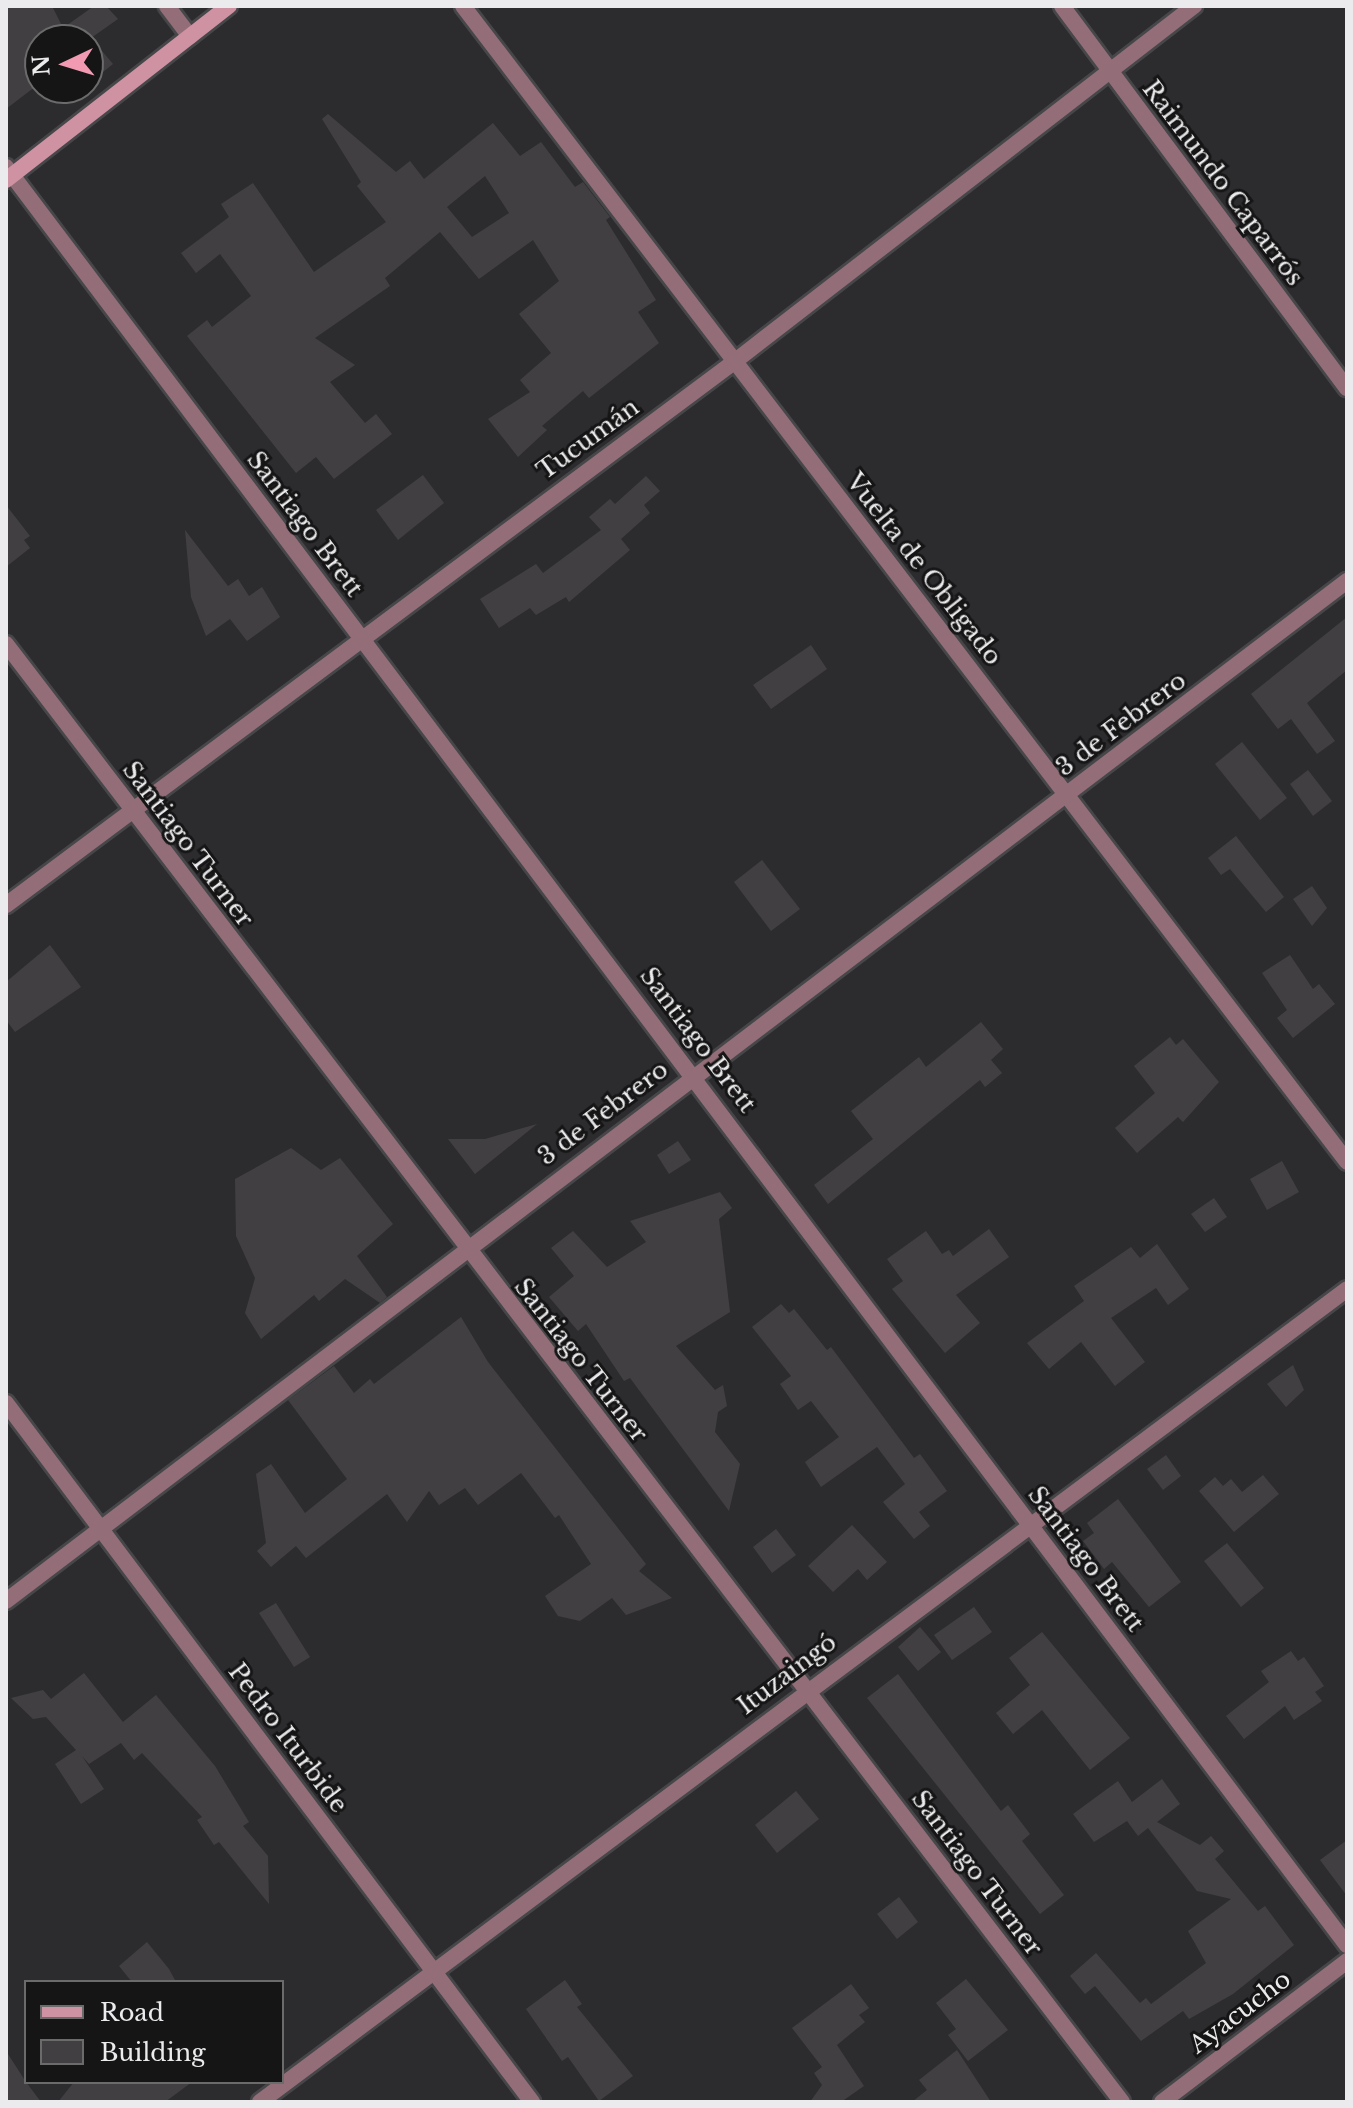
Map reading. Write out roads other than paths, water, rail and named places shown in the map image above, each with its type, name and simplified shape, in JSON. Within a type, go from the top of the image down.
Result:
[{"type":"main road","points":[[8,174],[229,6]]},
{"type":"street","points":[[167,6],[190,36]]},
{"type":"street","name":"Vuelta de Obligado","points":[[463,6],[1347,1162]]},
{"type":"street","name":"Raimundo Caparrós","points":[[1062,6],[1347,389]]},
{"type":"street","name":"Tucumán","points":[[6,905],[360,637],[734,362],[1194,6]]},
{"type":"street","name":"Santiago Brett","points":[[8,174],[694,1074],[1347,1945]]},
{"type":"street","name":"3 de Febrero","points":[[6,1601],[694,1074],[1347,581]]},
{"type":"street","name":"Santiago Turner","points":[[6,644],[465,1249],[1122,2102]]},
{"type":"street","name":"Ituzaingó","points":[[260,2102],[435,1974],[806,1689],[1347,1289]]},
{"type":"street","name":"Pedro Iturbide","points":[[6,1403],[532,2102]]},
{"type":"street","name":"Ayacucho","points":[[1162,2102],[1347,1961]]}]
